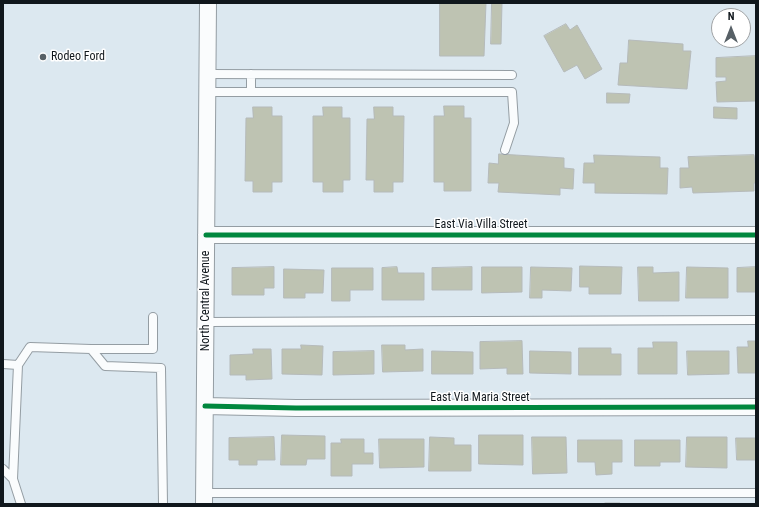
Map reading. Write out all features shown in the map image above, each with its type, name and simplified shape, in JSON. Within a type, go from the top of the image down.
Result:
[{"type":"street","name":"North Central Avenue","points":[[204,498],[208,3]]},
{"type":"street","name":"East Via Villa Street","points":[[206,235],[756,235]]},
{"type":"street","name":"East Via Maria Street","points":[[205,406],[296,408],[756,408]]},
{"type":"lane","points":[[207,74],[512,75]]},
{"type":"lane","points":[[251,74],[251,92]]},
{"type":"lane","points":[[207,92],[512,92],[514,123],[505,150]]},
{"type":"lane","points":[[21,504],[14,479],[18,365],[30,347],[153,349],[153,317]]},
{"type":"lane","points":[[206,322],[756,320]]},
{"type":"lane","points":[[91,349],[105,366],[161,368],[163,504]]},
{"type":"lane","points":[[3,364],[18,365]]},
{"type":"lane","points":[[3,469],[14,479]]},
{"type":"lane","points":[[204,498],[756,493]]},
{"type":"building","points":[[440,3],[486,3],[484,56],[440,56]]},
{"type":"building","points":[[492,3],[502,3],[501,44],[491,44]]},
{"type":"building","points":[[566,24],[570,30],[577,25],[602,69],[585,79],[577,65],[564,72],[544,36]]},
{"type":"building","points":[[629,40],[683,44],[683,51],[691,51],[687,89],[618,85],[620,63],[627,63]]},
{"type":"building","points":[[756,56],[756,101],[717,102],[716,82],[726,81],[726,77],[716,77],[716,58]]},
{"type":"building","points":[[607,93],[630,94],[629,103],[607,103]]},
{"type":"building","points":[[444,106],[464,106],[464,118],[471,118],[471,191],[444,191],[444,182],[434,182],[434,116],[444,116]]},
{"type":"building","points":[[253,107],[272,107],[272,116],[282,116],[282,182],[272,182],[272,192],[253,192],[253,181],[245,181],[246,118],[253,118]]},
{"type":"building","points":[[323,107],[342,107],[342,118],[350,118],[350,180],[343,180],[343,192],[323,192],[323,182],[313,182],[313,116],[323,116]]},
{"type":"building","points":[[374,107],[393,107],[393,116],[404,116],[403,182],[393,182],[393,192],[374,192],[374,180],[366,180],[367,119],[374,119]]},
{"type":"building","points":[[714,107],[737,108],[737,119],[714,118]]},
{"type":"building","points":[[499,154],[564,158],[564,168],[574,169],[573,189],[560,188],[560,195],[498,192],[499,183],[488,183],[489,163],[498,164]]},
{"type":"building","points":[[594,155],[660,157],[660,168],[668,168],[667,194],[595,193],[595,183],[583,183],[584,163],[594,163]]},
{"type":"building","points":[[754,155],[756,163],[756,183],[754,183],[754,191],[693,193],[692,187],[680,188],[680,168],[689,168],[688,157]]},
{"type":"building","points":[[580,266],[622,267],[621,294],[589,294],[589,287],[580,287]]},
{"type":"building","points":[[274,267],[274,288],[264,288],[264,295],[232,295],[232,268]]},
{"type":"building","points":[[397,267],[398,273],[424,273],[424,300],[382,300],[382,268]]},
{"type":"building","points":[[472,267],[472,290],[432,290],[432,268]]},
{"type":"building","points":[[482,267],[522,267],[522,292],[482,293]]},
{"type":"building","points":[[531,267],[572,268],[571,291],[542,290],[542,298],[530,298]]},
{"type":"building","points":[[638,267],[653,267],[653,273],[679,272],[679,301],[639,301]]},
{"type":"building","points":[[687,267],[728,268],[728,298],[686,298]]},
{"type":"building","points":[[756,267],[756,292],[737,292],[737,268]]},
{"type":"building","points":[[332,268],[373,268],[373,290],[350,290],[350,301],[332,301]]},
{"type":"building","points":[[284,269],[324,270],[323,293],[305,293],[305,298],[284,298]]},
{"type":"building","points":[[522,341],[523,374],[507,374],[507,368],[480,369],[480,342]]},
{"type":"building","points":[[748,341],[756,341],[756,373],[738,373],[737,347],[748,347]]},
{"type":"building","points":[[653,342],[677,342],[677,374],[638,374],[638,348],[653,348]]},
{"type":"building","points":[[301,345],[323,346],[322,375],[282,374],[282,349],[301,349]]},
{"type":"building","points":[[382,345],[405,345],[405,350],[423,349],[423,371],[383,372]]},
{"type":"building","points":[[579,348],[611,348],[611,354],[621,354],[621,375],[579,375]]},
{"type":"building","points":[[253,349],[271,349],[272,379],[246,380],[246,375],[230,375],[230,355],[253,354]]},
{"type":"building","points":[[374,351],[374,374],[333,375],[333,352]]},
{"type":"building","points":[[432,351],[473,352],[473,374],[432,374]]},
{"type":"building","points":[[530,351],[571,352],[571,374],[530,373]]},
{"type":"building","points":[[687,351],[729,351],[729,374],[688,375]]},
{"type":"building","points":[[282,435],[325,436],[325,459],[307,459],[306,465],[281,465]]},
{"type":"building","points":[[479,435],[523,435],[523,465],[479,464]]},
{"type":"building","points":[[274,437],[275,460],[257,460],[257,465],[239,465],[239,460],[229,460],[229,438]]},
{"type":"building","points":[[430,437],[454,438],[454,445],[471,445],[471,471],[429,471]]},
{"type":"building","points":[[532,437],[566,437],[567,473],[533,474]]},
{"type":"building","points":[[687,437],[727,437],[727,468],[686,467]]},
{"type":"building","points":[[736,438],[756,438],[756,460],[737,460]]},
{"type":"building","points":[[341,439],[364,439],[364,453],[373,453],[373,464],[352,464],[352,476],[331,476],[331,443],[341,443]]},
{"type":"building","points":[[379,439],[424,439],[424,467],[380,468]]},
{"type":"building","points":[[578,440],[622,440],[622,462],[612,462],[612,474],[596,475],[595,462],[578,462]]},
{"type":"building","points":[[635,440],[680,440],[680,462],[660,462],[660,466],[635,466]]},
{"type":"building","points":[[620,503],[620,504],[605,504]]},
{"type":"cycle path","points":[[206,235],[756,235]]},
{"type":"cycle path","points":[[205,406],[296,408],[756,407]]},
{"type":"place","name":"Rodeo Ford","points":[[43,57]]}]
